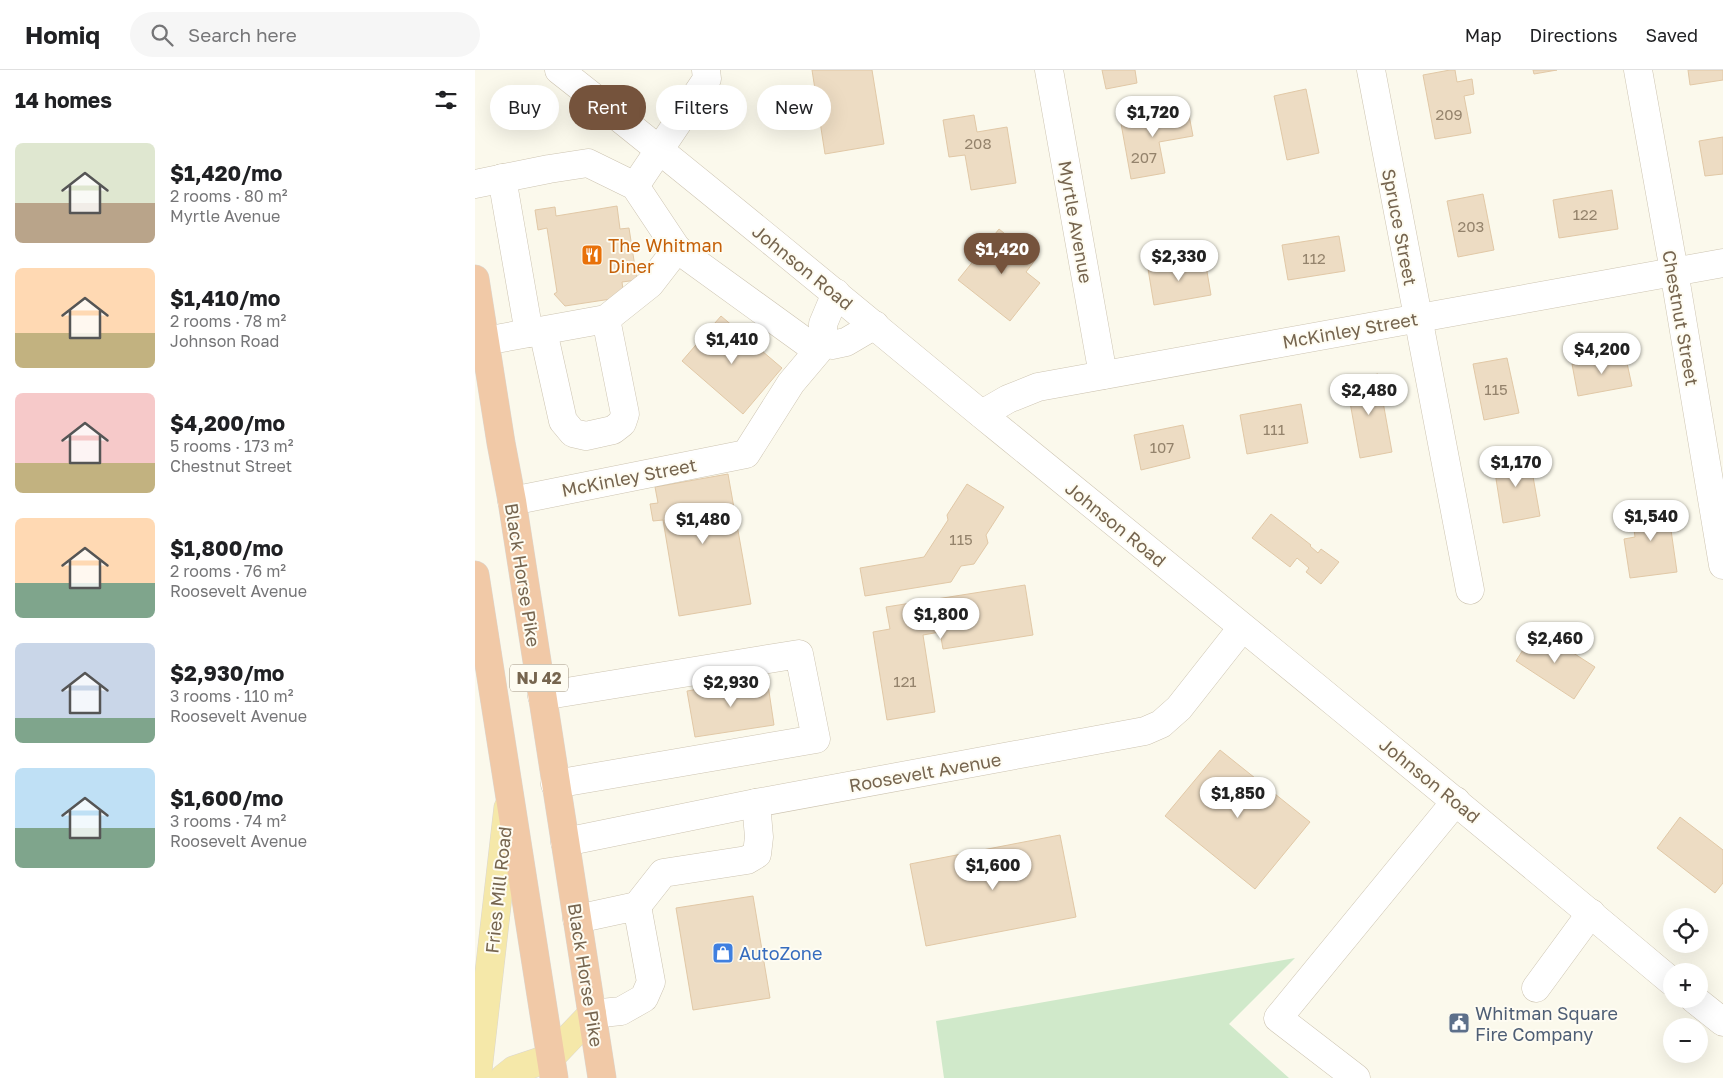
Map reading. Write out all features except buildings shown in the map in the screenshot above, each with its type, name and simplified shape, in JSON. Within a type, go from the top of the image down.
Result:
[{"type":"highway","name":"Black Horse Pike","points":[[475,279],[543,696],[555,784],[602,1078]]},
{"type":"highway","name":"NJ 42","points":[[475,575],[552,1068]]},
{"type":"main road","name":"Fries Mill Road","points":[[477,1078],[509,792]]},
{"type":"main road","points":[[504,1078],[514,1070],[552,1068],[592,1014]]},
{"type":"street","name":"Johnson Road","points":[[559,70],[660,149],[836,293],[1242,628],[1456,801],[1663,974]]},
{"type":"street","points":[[635,186],[707,79],[706,70]]},
{"type":"street","name":"Myrtle Avenue","points":[[1049,70],[1103,374]]},
{"type":"street","name":"Spruce Street","points":[[1371,70],[1470,590]]},
{"type":"street","name":"Chestnut Street","points":[[1638,70],[1674,271],[1723,566]]},
{"type":"street","points":[[475,184],[588,163],[635,186],[677,249],[823,347],[846,342],[875,325]]},
{"type":"street","points":[[502,178],[536,332],[563,421],[573,433],[586,436],[613,430],[621,423],[625,414],[606,319]]},
{"type":"street","points":[[485,341],[606,319],[650,284],[677,249]]},
{"type":"street","name":"McKinley Street","points":[[982,414],[1008,399],[1038,387],[1723,263]]},
{"type":"street","points":[[823,347],[823,324],[836,293]]},
{"type":"street","name":"McKinley Street","points":[[512,501],[746,454],[791,383],[823,347]]},
{"type":"street","name":"Roosevelt Avenue","points":[[565,842],[756,803],[1145,731],[1161,724],[1179,708],[1242,628]]},
{"type":"street","points":[[543,696],[799,654],[816,740],[555,784]]},
{"type":"street","points":[[1355,1078],[1278,1018],[1456,801]]},
{"type":"street","points":[[577,918],[637,906],[663,874],[747,860],[757,854],[759,837],[756,803]]},
{"type":"street","points":[[592,1014],[621,1011],[644,998],[648,990],[651,982],[637,906]]},
{"type":"street","points":[[1535,988],[1591,913]]},
{"type":"street","points":[[1705,1008],[1723,1022]]},
{"type":"green space","points":[[1295,958],[1229,1024],[1289,1078],[944,1078],[936,1021]]},
{"type":"place","name":"The Whitman Diner","points":[[592,255]]},
{"type":"place","name":"AutoZone","points":[[723,953]]},
{"type":"place","name":"Whitman Square Fire Company","points":[[1459,1023]]}]
